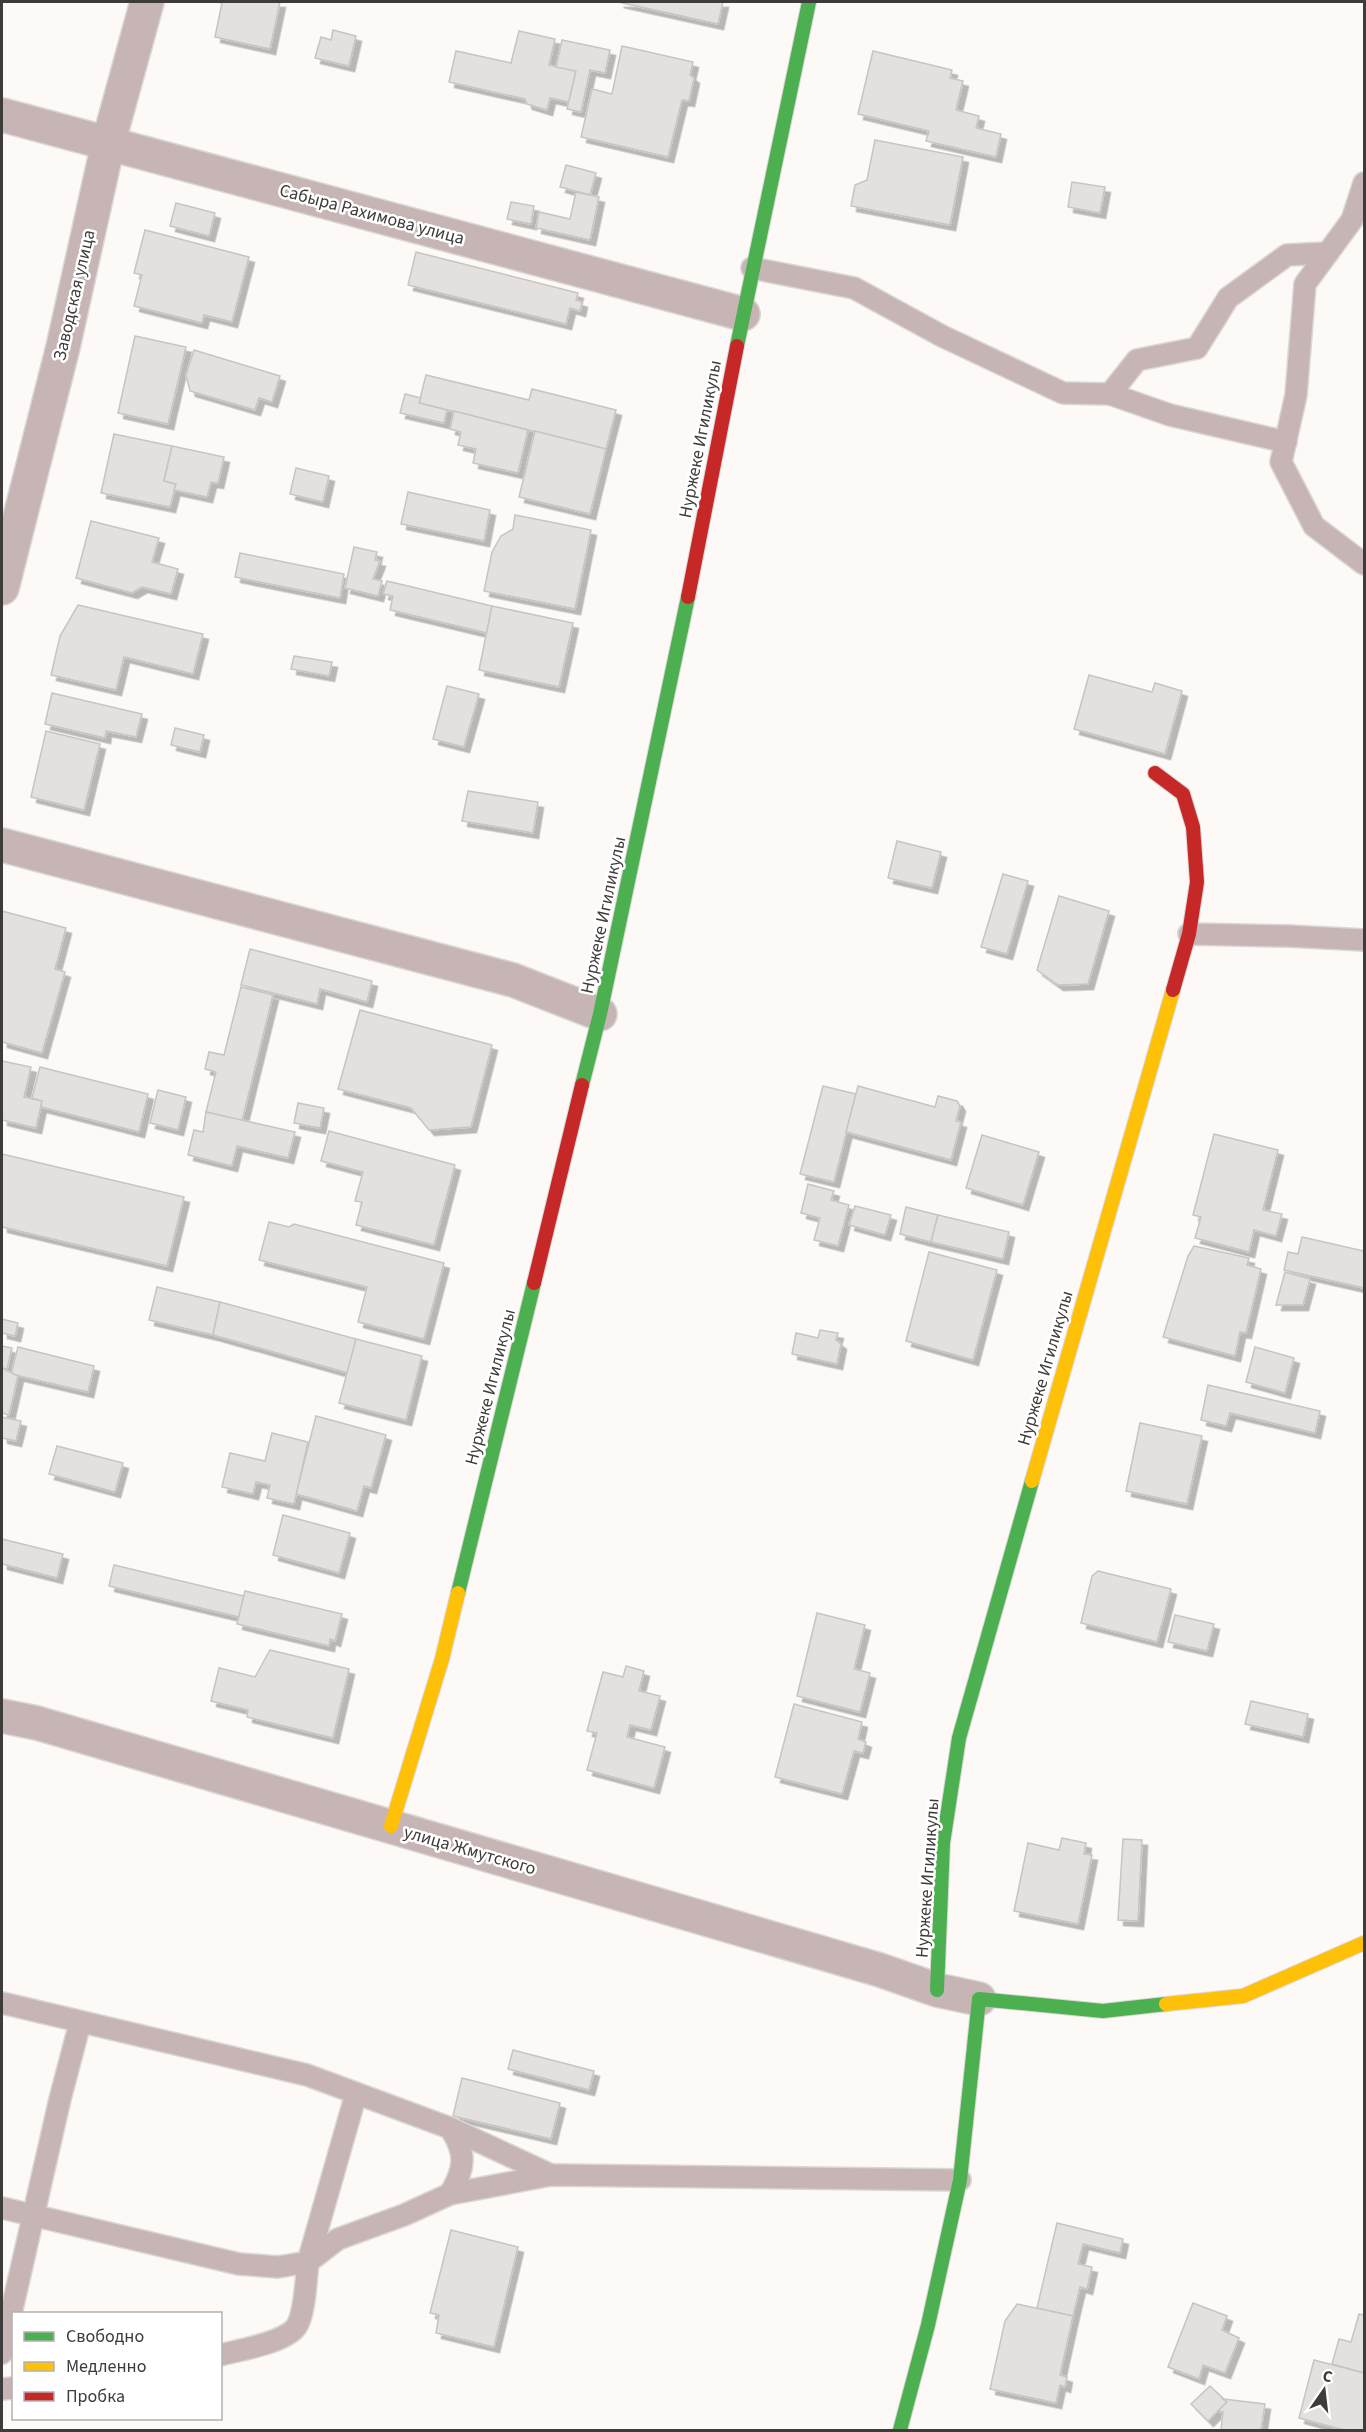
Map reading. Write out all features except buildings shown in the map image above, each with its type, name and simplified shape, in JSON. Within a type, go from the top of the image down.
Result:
[{"type":"street","name":"Заводская улица","points":[[2,588],[63,347],[108,144],[147,2]]},
{"type":"street","name":"Нуржеке Игиликулы","points":[[391,1826],[442,1659],[600,1014],[688,597],[752,268],[809,2]]},
{"type":"street","name":"Сабыра Рахимова улица","points":[[2,115],[743,314]]},
{"type":"street","name":"Нуржеке Игиликулы","points":[[937,1990],[944,1843],[959,1737],[1189,934],[1197,882],[1193,828],[1183,794],[1155,773]]},
{"type":"street","points":[[2,845],[513,980],[600,1014]]},
{"type":"street","name":"улица Жмутского","points":[[2,1716],[37,1724],[391,1826],[868,1966],[937,1990],[979,1999]]},
{"type":"street","points":[[900,2430],[928,2325],[960,2180],[979,1999],[1103,2011],[1243,1996],[1365,1943]]},
{"type":"lane","points":[[1365,183],[1352,220],[1305,284],[1296,395],[1281,462],[1314,526],[1365,564]]},
{"type":"lane","points":[[1110,394],[1137,360],[1197,348],[1228,298],[1287,255],[1328,253]]},
{"type":"lane","points":[[752,268],[854,288],[942,336],[1063,393],[1110,394],[1170,415],[1286,442]]},
{"type":"lane","points":[[1189,934],[1365,940]]},
{"type":"lane","points":[[2,2003],[307,2074],[450,2128],[551,2175]]},
{"type":"lane","points":[[2,2353],[33,2214],[80,2023]]},
{"type":"lane","points":[[222,2355],[274,2342],[296,2327],[304,2300],[308,2262],[356,2094]]},
{"type":"lane","points":[[450,2128],[457,2138],[463,2159],[459,2179],[450,2194]]},
{"type":"lane","points":[[2,2208],[239,2264],[278,2267],[308,2262],[338,2239],[404,2216],[450,2194],[551,2175],[960,2180]]},
{"type":"traffic: fast","points":[[737,346],[809,2]]},
{"type":"traffic: fast","points":[[582,1085],[600,1014],[688,597]]},
{"type":"traffic: fast","points":[[458,1593],[534,1283]]},
{"type":"traffic: fast","points":[[937,1990],[943,1843],[959,1738],[1032,1481]]},
{"type":"traffic: fast","points":[[900,2430],[928,2325],[960,2180],[979,1999],[1103,2011],[1166,2004]]},
{"type":"traffic: slow","points":[[1032,1481],[1173,990]]},
{"type":"traffic: slow","points":[[391,1826],[442,1659],[458,1593]]},
{"type":"traffic: slow","points":[[1166,2004],[1243,1996],[1364,1943]]},
{"type":"traffic: jam","points":[[688,597],[737,346]]},
{"type":"traffic: jam","points":[[1155,773],[1183,794],[1193,827],[1197,882],[1189,934],[1173,990]]},
{"type":"traffic: jam","points":[[534,1283],[582,1085]]}]
